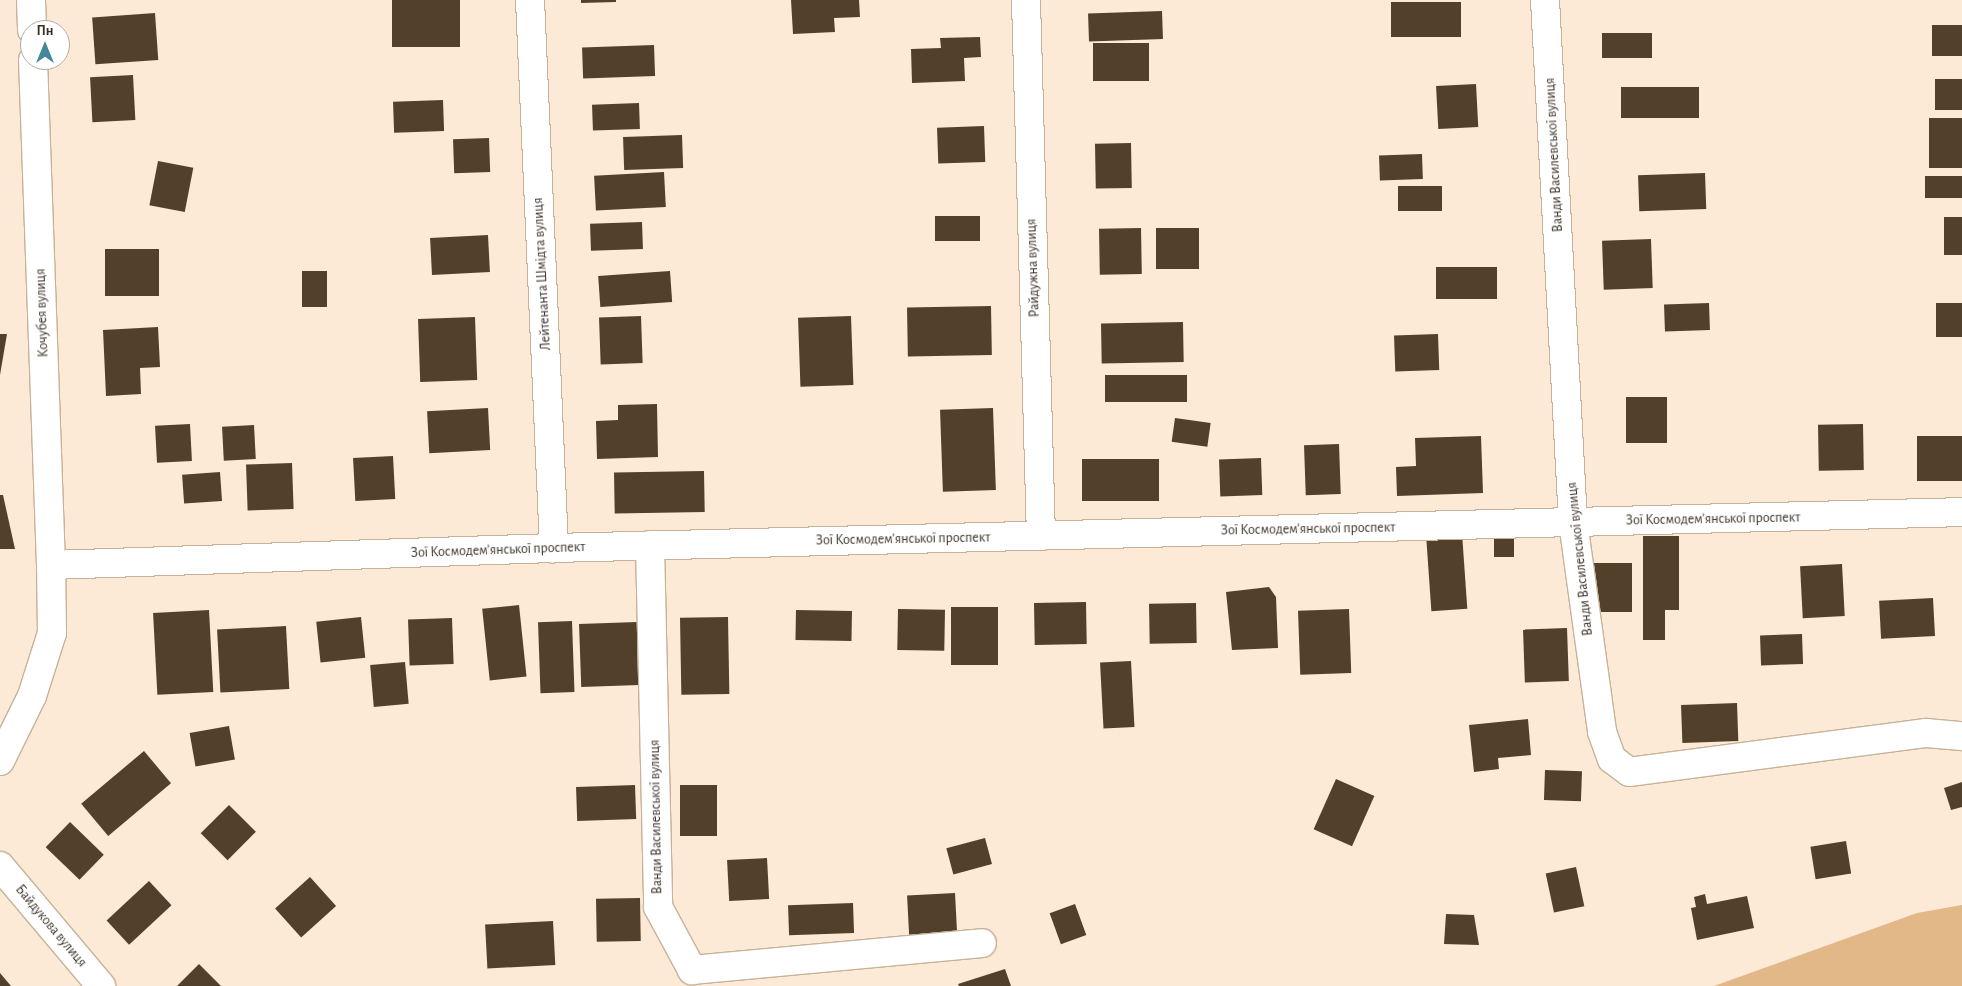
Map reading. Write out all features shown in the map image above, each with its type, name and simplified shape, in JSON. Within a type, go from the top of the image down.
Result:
[{"type":"street","points":[[31,0],[32,20]]},
{"type":"street","name":"Лейтенанта Шмідта вулиця","points":[[530,0],[554,548]]},
{"type":"street","name":"Райдужна вулиця","points":[[1026,0],[1041,536]]},
{"type":"street","name":"Ванди Василевської вулиця","points":[[1545,0],[1573,522],[1602,732],[1612,759],[1630,772],[1926,732],[1962,736]]},
{"type":"street","name":"Кочубея вулиця","points":[[34,70],[51,565]]},
{"type":"street","name":"Зої Космодем’янської проспект","points":[[51,565],[650,545],[1962,512]]},
{"type":"street","name":"Ванди Василевської вулиця","points":[[650,545],[658,908],[692,970],[982,943]]},
{"type":"street","points":[[0,761],[32,696],[52,633],[51,565]]},
{"type":"street","name":"Байдукова вулиця","points":[[0,866],[101,986]]},
{"type":"shaded area","points":[[1962,905],[1962,986],[1714,986],[1917,913]]},
{"type":"building","points":[[392,0],[460,0],[460,47],[392,47]]},
{"type":"building","points":[[581,0],[616,0],[616,2],[581,3]]},
{"type":"building","points":[[791,0],[859,0],[860,17],[834,18],[835,32],[793,34]]},
{"type":"building","points":[[1391,2],[1461,2],[1461,37],[1391,37]]},
{"type":"building","points":[[1162,11],[1163,39],[1089,42],[1088,14]]},
{"type":"building","points":[[155,13],[158,60],[95,64],[92,17]]},
{"type":"building","points":[[1932,25],[1962,25],[1962,56],[1932,56]]},
{"type":"building","points":[[1602,33],[1652,33],[1652,58],[1602,58]]},
{"type":"building","points":[[980,37],[981,57],[964,58],[965,81],[912,83],[911,49],[941,48],[940,38]]},
{"type":"building","points":[[1093,43],[1149,43],[1149,81],[1093,81]]},
{"type":"building","points":[[654,45],[655,76],[583,78],[582,48]]},
{"type":"building","points":[[133,75],[135,120],[92,122],[90,77]]},
{"type":"building","points":[[1935,79],[1962,79],[1962,110],[1935,110]]},
{"type":"building","points":[[1476,84],[1478,127],[1438,129],[1436,86]]},
{"type":"building","points":[[1621,87],[1699,87],[1699,118],[1621,118]]},
{"type":"building","points":[[443,100],[444,131],[394,133],[393,102]]},
{"type":"building","points":[[639,103],[640,129],[593,131],[592,105]]},
{"type":"building","points":[[1929,118],[1962,118],[1962,168],[1929,168]]},
{"type":"building","points":[[984,126],[985,162],[938,164],[937,128]]},
{"type":"building","points":[[682,135],[683,168],[624,170],[623,137]]},
{"type":"building","points":[[489,138],[490,172],[454,173],[453,139]]},
{"type":"building","points":[[1131,143],[1132,188],[1096,189],[1095,144]]},
{"type":"building","points":[[1422,154],[1423,179],[1380,180],[1379,156]]},
{"type":"building","points":[[158,161],[193,168],[185,212],[149,205]]},
{"type":"building","points":[[664,172],[666,207],[596,211],[594,176]]},
{"type":"building","points":[[1705,173],[1706,209],[1639,211],[1638,175]]},
{"type":"building","points":[[1925,176],[1962,176],[1962,198],[1925,198]]},
{"type":"building","points":[[1398,186],[1442,186],[1442,211],[1398,211]]},
{"type":"building","points":[[935,216],[980,216],[980,241],[935,241]]},
{"type":"building","points":[[1944,217],[1962,217],[1962,255],[1944,255]]},
{"type":"building","points":[[642,222],[643,249],[591,251],[590,224]]},
{"type":"building","points":[[1141,228],[1142,274],[1100,275],[1099,229]]},
{"type":"building","points":[[1156,228],[1199,228],[1199,269],[1156,269]]},
{"type":"building","points":[[488,235],[490,272],[432,275],[430,238]]},
{"type":"building","points":[[1651,239],[1653,288],[1604,290],[1602,241]]},
{"type":"building","points":[[105,249],[159,249],[159,296],[105,296]]},
{"type":"building","points":[[1436,267],[1497,267],[1497,299],[1436,299]]},
{"type":"building","points":[[302,271],[327,271],[327,307],[302,307]]},
{"type":"building","points":[[670,271],[672,302],[600,307],[598,276]]},
{"type":"building","points":[[1709,303],[1710,330],[1665,332],[1664,305]]},
{"type":"building","points":[[1936,303],[1962,303],[1962,337],[1936,337]]},
{"type":"building","points":[[991,306],[992,355],[908,356],[907,307]]},
{"type":"building","points":[[641,316],[643,363],[601,364],[599,317]]},
{"type":"building","points":[[851,316],[853,385],[800,387],[798,318]]},
{"type":"building","points":[[475,317],[477,380],[420,382],[418,319]]},
{"type":"building","points":[[1183,322],[1184,362],[1102,363],[1101,323]]},
{"type":"building","points":[[158,327],[160,367],[140,368],[141,394],[106,396],[103,330]]},
{"type":"building","points":[[0,334],[7,334],[0,375]]},
{"type":"building","points":[[1438,334],[1439,370],[1395,372],[1394,336]]},
{"type":"building","points":[[1105,375],[1187,375],[1187,402],[1105,402]]},
{"type":"building","points":[[1626,397],[1667,397],[1667,443],[1626,443]]},
{"type":"building","points":[[657,404],[658,457],[597,459],[596,421],[618,420],[618,405]]},
{"type":"building","points":[[488,408],[490,450],[429,453],[427,411]]},
{"type":"building","points":[[993,408],[996,490],[943,492],[940,410]]},
{"type":"building","points":[[1175,418],[1211,423],[1207,447],[1172,442]]},
{"type":"building","points":[[190,424],[192,461],[157,463],[155,426]]},
{"type":"building","points":[[1863,424],[1864,470],[1819,471],[1818,425]]},
{"type":"building","points":[[254,425],[256,459],[224,461],[222,427]]},
{"type":"building","points":[[1481,436],[1483,493],[1397,496],[1396,467],[1416,466],[1415,438]]},
{"type":"building","points":[[1917,436],[1962,436],[1962,481],[1917,481]]},
{"type":"building","points":[[1339,444],[1341,494],[1306,495],[1304,445]]},
{"type":"building","points":[[393,456],[395,499],[355,501],[353,458]]},
{"type":"building","points":[[1261,458],[1262,495],[1220,496],[1219,459]]},
{"type":"building","points":[[1082,459],[1159,459],[1159,501],[1082,501]]},
{"type":"building","points":[[292,463],[294,509],[248,511],[246,465]]},
{"type":"building","points":[[704,471],[705,512],[615,514],[614,473]]},
{"type":"building","points":[[220,472],[222,501],[184,504],[182,475]]},
{"type":"building","points":[[0,495],[3,495],[15,549],[0,549]]},
{"type":"building","points":[[1494,523],[1514,523],[1514,557],[1494,557]]},
{"type":"building","points":[[1462,533],[1467,609],[1431,611],[1426,536]]},
{"type":"building","points":[[1643,536],[1679,536],[1679,610],[1665,610],[1665,640],[1643,640]]},
{"type":"building","points":[[1591,563],[1632,563],[1632,612],[1591,612]]},
{"type":"building","points":[[1842,564],[1845,616],[1803,618],[1800,566]]},
{"type":"building","points":[[1269,587],[1276,597],[1278,648],[1232,650],[1226,592]]},
{"type":"building","points":[[1933,598],[1935,636],[1881,639],[1879,601]]},
{"type":"building","points":[[1086,602],[1087,644],[1035,645],[1034,603]]},
{"type":"building","points":[[1196,603],[1197,643],[1150,644],[1149,604]]},
{"type":"building","points":[[519,605],[527,677],[490,680],[482,609]]},
{"type":"building","points":[[951,607],[998,607],[998,665],[951,665]]},
{"type":"building","points":[[898,609],[945,610],[944,651],[897,650]]},
{"type":"building","points":[[1349,609],[1351,673],[1300,675],[1298,611]]},
{"type":"building","points":[[209,610],[213,692],[157,695],[153,613]]},
{"type":"building","points":[[796,610],[852,611],[851,641],[795,640]]},
{"type":"building","points":[[361,617],[365,658],[321,662],[316,622]]},
{"type":"building","points":[[728,617],[729,694],[681,695],[680,618]]},
{"type":"building","points":[[452,618],[454,664],[410,666],[408,620]]},
{"type":"building","points":[[572,621],[574,692],[540,693],[538,622]]},
{"type":"building","points":[[637,622],[639,685],[581,687],[579,624]]},
{"type":"building","points":[[286,626],[289,689],[220,693],[217,630]]},
{"type":"building","points":[[1567,628],[1569,681],[1525,683],[1523,630]]},
{"type":"building","points":[[1802,634],[1803,664],[1761,665],[1760,635]]},
{"type":"building","points":[[1131,661],[1134,727],[1103,729],[1100,663]]},
{"type":"building","points":[[405,662],[409,704],[374,707],[370,665]]},
{"type":"building","points":[[1737,703],[1738,741],[1682,743],[1681,705]]},
{"type":"building","points":[[1528,719],[1531,755],[1498,758],[1499,769],[1474,772],[1469,725]]},
{"type":"building","points":[[229,726],[235,759],[196,766],[190,733]]},
{"type":"building","points":[[144,751],[171,783],[108,836],[81,804]]},
{"type":"building","points":[[1545,770],[1582,771],[1581,801],[1544,800]]},
{"type":"building","points":[[1336,779],[1374,796],[1352,846],[1314,829]]},
{"type":"building","points":[[1962,782],[1962,807],[1951,810],[1944,788]]},
{"type":"building","points":[[635,785],[636,819],[577,821],[576,787]]},
{"type":"building","points":[[680,785],[717,785],[717,836],[680,836]]},
{"type":"building","points":[[229,805],[256,832],[228,860],[201,833]]},
{"type":"building","points":[[70,822],[104,855],[79,880],[46,847]]},
{"type":"building","points":[[985,838],[992,864],[953,874],[946,848]]},
{"type":"building","points":[[1846,841],[1851,874],[1816,879],[1810,847]]},
{"type":"building","points":[[767,858],[769,899],[729,901],[727,860]]},
{"type":"building","points":[[1576,867],[1584,906],[1554,913],[1546,873]]},
{"type":"building","points":[[310,877],[336,906],[301,937],[275,908]]},
{"type":"building","points":[[149,881],[172,905],[129,945],[107,921]]},
{"type":"building","points":[[955,893],[957,937],[909,939],[907,896]]},
{"type":"building","points":[[1705,894],[1707,904],[1747,896],[1754,928],[1697,940],[1691,908],[1696,907],[1694,897]]},
{"type":"building","points":[[640,898],[641,941],[597,942],[596,899]]},
{"type":"building","points":[[853,903],[854,933],[789,935],[788,905]]},
{"type":"building","points":[[1075,904],[1086,935],[1061,944],[1050,913]]},
{"type":"building","points":[[1446,914],[1474,915],[1479,945],[1444,944]]},
{"type":"building","points":[[553,921],[555,965],[487,968],[485,925]]},
{"type":"building","points":[[199,964],[221,986],[177,986]]},
{"type":"building","points":[[1005,969],[1011,986],[959,986],[958,984]]},
{"type":"building","points":[[0,973],[11,986],[0,986]]}]
